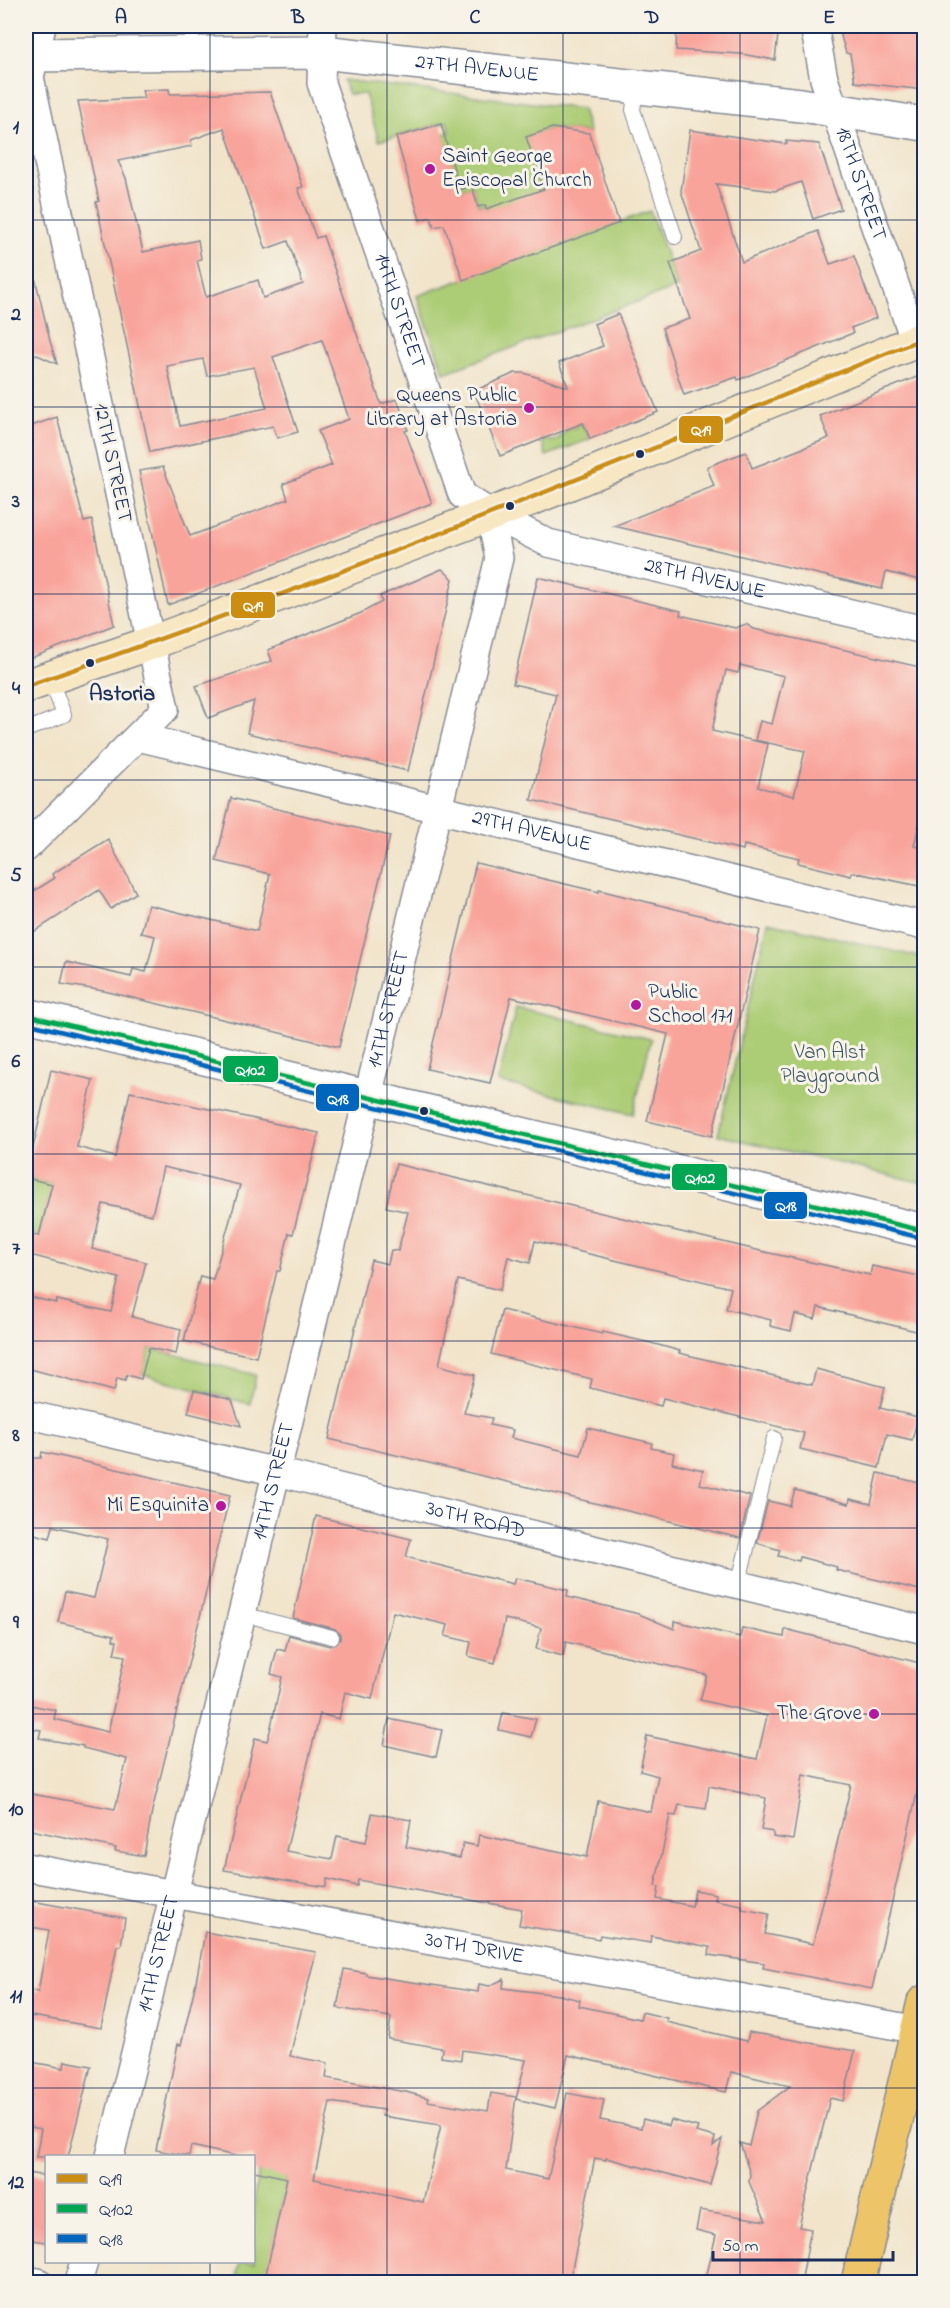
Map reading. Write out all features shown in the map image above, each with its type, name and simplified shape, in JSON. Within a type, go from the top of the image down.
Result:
[{"type":"main road","points":[[38,682],[151,643],[490,513],[920,340]]},
{"type":"main road","points":[[858,2283],[922,2021]]},
{"type":"street","name":"18TH STREET","points":[[814,26],[824,79],[920,340]]},
{"type":"street","name":"27TH AVENUE","points":[[34,45],[322,39],[636,89],[801,105],[924,124]]},
{"type":"street","name":"14TH STREET","points":[[110,2155],[499,558],[490,513],[462,495],[321,82],[322,39]]},
{"type":"street","name":"12TH STREET","points":[[26,848],[165,709],[30,77],[34,45]]},
{"type":"street","name":"28TH AVENUE","points":[[490,513],[548,543],[924,630]]},
{"type":"street","name":"29TH AVENUE","points":[[138,737],[924,926]]},
{"type":"street","points":[[26,1015],[924,1231]]},
{"type":"street","name":"30TH ROAD","points":[[26,1414],[277,1472],[924,1630]]},
{"type":"street","name":"30TH DRIVE","points":[[26,1867],[922,2021]]},
{"type":"street","points":[[78,2283],[84,2263]]},
{"type":"street","points":[[26,2280],[38,2283]]},
{"type":"lane","points":[[636,89],[633,110],[675,237]]},
{"type":"lane","points":[[26,730],[64,715],[38,682]]},
{"type":"lane","points":[[738,1585],[774,1438]]},
{"type":"lane","points":[[242,1614],[332,1637]]},
{"type":"green space","points":[[343,80],[582,109],[589,133],[552,128],[527,137],[548,199],[486,209],[485,205],[478,206],[472,186],[460,190],[443,134],[450,132],[447,122],[379,141],[365,94],[348,94]]},
{"type":"green space","points":[[650,211],[678,287],[444,373],[417,296]]},
{"type":"green space","points":[[583,423],[590,439],[546,456],[542,440],[556,441],[567,430]]},
{"type":"green space","name":"Van Alst Playground","points":[[768,922],[924,958],[924,1183],[718,1135]]},
{"type":"green space","points":[[516,1007],[651,1039],[633,1114],[498,1082]]},
{"type":"green space","points":[[26,1178],[52,1184],[39,1236],[26,1233]]},
{"type":"green space","points":[[149,1348],[256,1375],[250,1404],[142,1374]]},
{"type":"green space","points":[[269,2119],[298,2125],[265,2282],[237,2274],[240,2263],[255,2263],[255,2191]]},
{"type":"building","points":[[677,26],[779,26],[775,60],[741,54],[676,50]]},
{"type":"building","points":[[838,26],[924,26],[924,90],[855,82],[850,54],[846,53]]},
{"type":"building","points":[[169,89],[170,94],[270,92],[303,187],[298,188],[316,238],[323,236],[381,404],[397,399],[408,430],[405,431],[432,503],[168,605],[139,471],[163,467],[190,536],[288,499],[283,484],[332,465],[318,431],[349,419],[322,340],[273,357],[298,432],[277,438],[273,426],[150,452],[96,202],[99,201],[78,101],[144,98],[142,90]],"holes":[[[224,128],[266,249],[288,241],[303,284],[263,298],[258,280],[206,297],[197,260],[201,259],[198,240],[143,252],[126,178],[118,161],[192,146],[191,140]],[[203,359],[207,376],[254,367],[267,408],[180,426],[167,366]]]},
{"type":"building","points":[[441,124],[460,190],[472,186],[478,207],[485,205],[486,209],[544,189],[526,137],[552,128],[589,133],[619,223],[463,280],[444,225],[434,227],[431,217],[420,220],[396,137]]},
{"type":"building","points":[[690,130],[787,144],[786,141],[819,144],[841,209],[813,219],[801,182],[775,191],[716,184],[742,262],[818,231],[830,264],[854,256],[876,318],[851,328],[853,333],[738,380],[737,377],[684,395],[662,328],[690,319],[670,263],[701,251],[681,191]]},
{"type":"building","points":[[33,269],[57,364],[26,350],[26,270]]},
{"type":"building","points":[[618,314],[658,412],[590,439],[583,423],[500,456],[474,391],[515,373],[524,373],[568,387],[559,363],[603,346],[594,324]]},
{"type":"building","points":[[924,374],[924,581],[886,572],[882,589],[614,526],[714,486],[707,467],[746,452],[752,468],[829,438],[820,416]]},
{"type":"building","points":[[57,417],[84,522],[92,520],[114,625],[26,660],[26,428]]},
{"type":"building","points":[[442,569],[453,579],[408,771],[247,733],[254,701],[208,718],[196,686],[272,661],[268,650],[361,613],[382,602],[380,596]]},
{"type":"building","points":[[538,577],[681,611],[680,615],[735,628],[746,624],[754,629],[924,668],[924,803],[914,846],[924,848],[924,887],[852,872],[851,876],[798,863],[799,858],[744,845],[743,850],[531,800],[556,694],[513,684]],"holes":[[[740,665],[784,676],[772,724],[760,721],[755,740],[805,751],[794,796],[758,787],[768,744],[712,731],[726,670],[738,673]]]},
{"type":"building","points":[[231,798],[390,836],[339,1047],[104,991],[61,984],[66,962],[131,977],[133,969],[146,972],[155,936],[141,933],[148,905],[257,931],[270,874],[216,861]]},
{"type":"building","points":[[108,839],[136,893],[111,909],[99,890],[26,937],[26,896],[55,878],[52,874]]},
{"type":"building","points":[[476,863],[599,892],[599,890],[760,930],[712,1136],[647,1121],[668,1034],[511,997],[490,1083],[427,1069]]},
{"type":"building","points":[[51,1070],[93,1080],[77,1147],[115,1157],[130,1092],[319,1133],[293,1234],[289,1233],[280,1271],[277,1271],[256,1357],[184,1341],[200,1276],[213,1279],[240,1185],[163,1167],[152,1215],[103,1204],[92,1249],[146,1262],[132,1317],[181,1329],[176,1354],[149,1348],[141,1379],[127,1375],[125,1380],[117,1378],[114,1391],[26,1368],[26,1296],[56,1303],[57,1300],[111,1312],[119,1278],[26,1254],[26,1233],[39,1236],[52,1184],[26,1178]]},
{"type":"building","points":[[396,1164],[870,1275],[872,1266],[924,1277],[924,1333],[818,1307],[815,1319],[795,1314],[791,1331],[770,1326],[771,1320],[726,1309],[731,1288],[535,1241],[530,1263],[508,1257],[500,1290],[458,1280],[439,1365],[475,1375],[464,1413],[492,1418],[490,1425],[513,1430],[511,1438],[581,1455],[588,1428],[652,1443],[651,1448],[674,1453],[672,1463],[703,1470],[700,1484],[750,1496],[740,1538],[329,1439],[371,1260],[388,1264],[391,1250],[398,1251],[408,1212],[386,1207]]},
{"type":"building","points":[[502,1310],[602,1334],[603,1332],[651,1343],[680,1351],[679,1353],[812,1385],[816,1369],[885,1387],[880,1408],[918,1417],[912,1440],[887,1434],[879,1468],[800,1449],[804,1433],[663,1398],[661,1406],[590,1388],[592,1379],[491,1354]]},
{"type":"building","points":[[194,1390],[232,1400],[241,1426],[188,1413]]},
{"type":"building","points":[[42,1452],[230,1495],[152,1811],[144,1856],[26,1829],[26,1793],[115,1809],[127,1759],[83,1748],[83,1746],[39,1738],[41,1730],[26,1728],[30,1705],[56,1710],[54,1719],[108,1732],[125,1656],[114,1654],[117,1641],[113,1640],[114,1635],[58,1622],[65,1592],[94,1598],[108,1539],[53,1526],[50,1538],[26,1532],[26,1458],[41,1458]]},
{"type":"building","points":[[878,1473],[924,1484],[924,1591],[836,1570],[837,1567],[800,1557],[799,1561],[778,1556],[780,1550],[757,1543],[768,1501],[790,1506],[795,1490],[849,1504],[850,1499],[871,1504]]},
{"type":"building","points":[[316,1516],[411,1539],[406,1557],[513,1584],[515,1578],[568,1590],[567,1597],[639,1614],[674,1629],[675,1621],[740,1637],[742,1628],[784,1637],[785,1629],[924,1664],[924,1763],[872,1989],[763,1968],[764,1963],[709,1955],[710,1947],[651,1936],[650,1943],[600,1935],[599,1939],[519,1925],[522,1909],[358,1880],[357,1886],[327,1879],[326,1887],[224,1870],[255,1738],[267,1741],[270,1731],[282,1677],[271,1674],[277,1649],[285,1651],[289,1635],[330,1646],[340,1640],[340,1634],[335,1629],[293,1618]],"holes":[[[393,1612],[448,1625],[445,1636],[471,1642],[468,1656],[495,1663],[505,1619],[541,1628],[536,1649],[563,1656],[566,1642],[707,1675],[700,1700],[767,1716],[757,1759],[647,1736],[640,1771],[658,1776],[651,1812],[598,1801],[587,1857],[479,1835],[477,1846],[463,1843],[460,1858],[406,1847],[411,1820],[372,1813],[366,1842],[337,1836],[332,1859],[286,1851],[320,1714],[339,1719],[345,1692],[372,1699]],[[803,1775],[851,1785],[813,1944],[765,1934],[769,1914],[742,1909],[742,1905],[715,1900],[716,1894],[695,1890],[692,1906],[657,1899],[659,1887],[655,1886],[670,1815],[676,1816],[679,1805],[706,1809],[709,1786],[766,1798],[761,1830],[773,1832],[773,1837],[793,1840]]]},
{"type":"building","points":[[503,1713],[536,1719],[531,1737],[499,1730]]},
{"type":"building","points":[[389,1719],[442,1730],[436,1757],[384,1745]]},
{"type":"building","points":[[26,1900],[125,1918],[121,1946],[117,1946],[101,2028],[26,2015],[26,1989],[38,1992],[49,1930],[26,1926]]},
{"type":"building","points":[[205,1932],[316,1952],[290,2056],[328,2063],[326,2078],[406,2092],[428,2098],[427,2101],[488,2111],[491,2093],[516,2097],[506,2170],[548,2179],[567,2093],[604,2100],[600,2120],[641,2128],[643,2119],[669,2126],[671,2120],[698,2127],[696,2132],[715,2137],[713,2146],[722,2139],[710,2185],[606,2158],[606,2160],[595,2158],[569,2283],[321,2283],[294,2277],[292,2283],[264,2283],[287,2178],[255,2171],[255,2155],[231,2155],[191,2146],[189,2155],[156,2150],[178,2044],[181,2045]],"holes":[[[330,2102],[383,2110],[382,2116],[441,2125],[423,2202],[314,2179]]]},
{"type":"building","points":[[344,1969],[366,1973],[366,1975],[478,1992],[479,1984],[489,1986],[504,1979],[503,1988],[559,1995],[580,2000],[579,2006],[640,2019],[642,2012],[667,2018],[666,2022],[747,2041],[749,2032],[855,2051],[843,2101],[830,2098],[799,2227],[811,2229],[801,2283],[705,2283],[716,2235],[696,2230],[700,2210],[766,2221],[749,2182],[750,2174],[740,2143],[749,2146],[757,2111],[790,2086],[731,2072],[726,2092],[568,2055],[555,2108],[516,2099],[526,2060],[462,2050],[461,2060],[441,2057],[442,2048],[388,2039],[391,2017],[337,2008]]},
{"type":"building","points":[[26,2061],[64,2068],[65,2061],[91,2066],[69,2155],[36,2157],[41,2129],[26,2126]]},
{"type":"building","points":[[26,2173],[45,2176],[45,2242],[26,2239]]},
{"type":"transit line","name":"Q19","points":[[26,686],[253,605],[478,519],[924,338]]},
{"type":"transit line","name":"Q102","points":[[26,1015],[924,1231]]},
{"type":"transit line","name":"Q18","points":[[26,1023],[922,1238]]},
{"type":"place","name":"Saint George Episcopal Church","points":[[430,169]]},
{"type":"place","name":"Queens Public Library at Astoria","points":[[529,408]]},
{"type":"place","name":"Public School 171","points":[[636,1005]]},
{"type":"place","name":"Mi Esquinita","points":[[221,1506]]},
{"type":"place","name":"The Grove","points":[[874,1714]]},
{"type":"district","name":"Astoria","points":[[122,695]]}]
